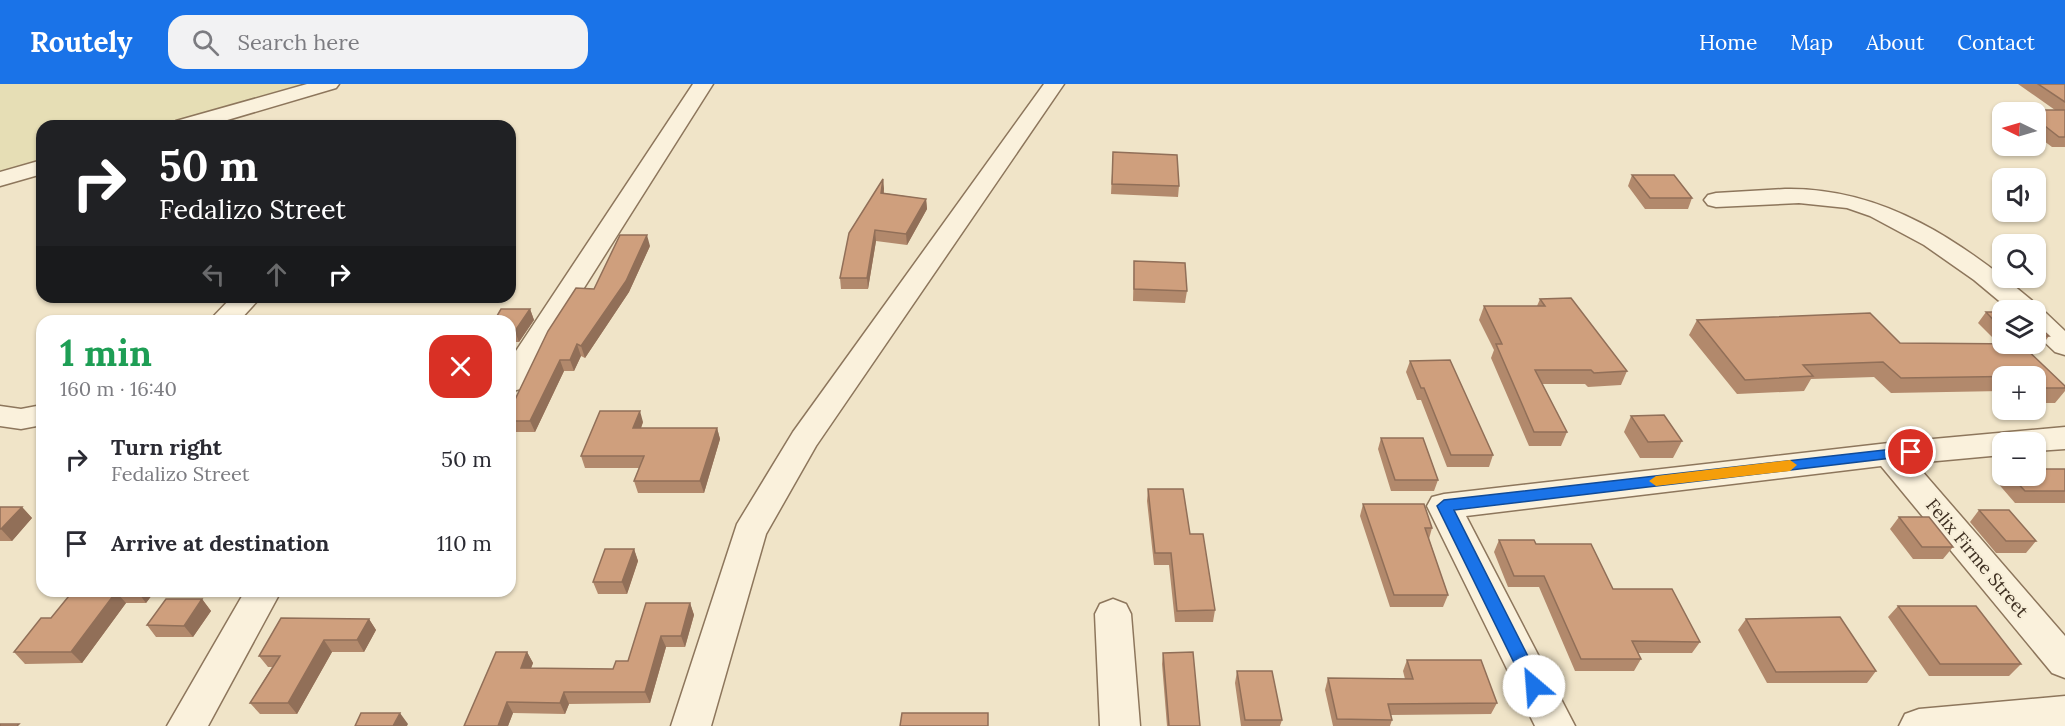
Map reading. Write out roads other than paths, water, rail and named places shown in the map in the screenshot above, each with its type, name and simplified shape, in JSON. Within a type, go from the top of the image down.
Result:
[{"type":"street","points":[[205,120],[329,84]]},
{"type":"street","points":[[516,373],[703,84]]},
{"type":"street","points":[[692,726],[748,533],[804,440],[1054,84]]},
{"type":"street","points":[[0,179],[36,169]]},
{"type":"street","points":[[1716,200],[1826,197],[1870,208],[1915,230],[1965,263],[2013,300]]},
{"type":"street","points":[[229,315],[242,303]]},
{"type":"street","points":[[2046,328],[2065,346]]},
{"type":"street","points":[[0,416],[21,419],[36,416]]},
{"type":"street","points":[[2046,439],[2065,438]]},
{"type":"street","points":[[1555,726],[1444,506],[1889,454],[1992,445]]},
{"type":"street","name":"Felix Firme Street","points":[[1889,454],[2065,662]]},
{"type":"street","points":[[187,726],[260,597]]},
{"type":"street","points":[[1113,614],[1120,726]]},
{"type":"street","points":[[1919,726],[2065,712]]}]
